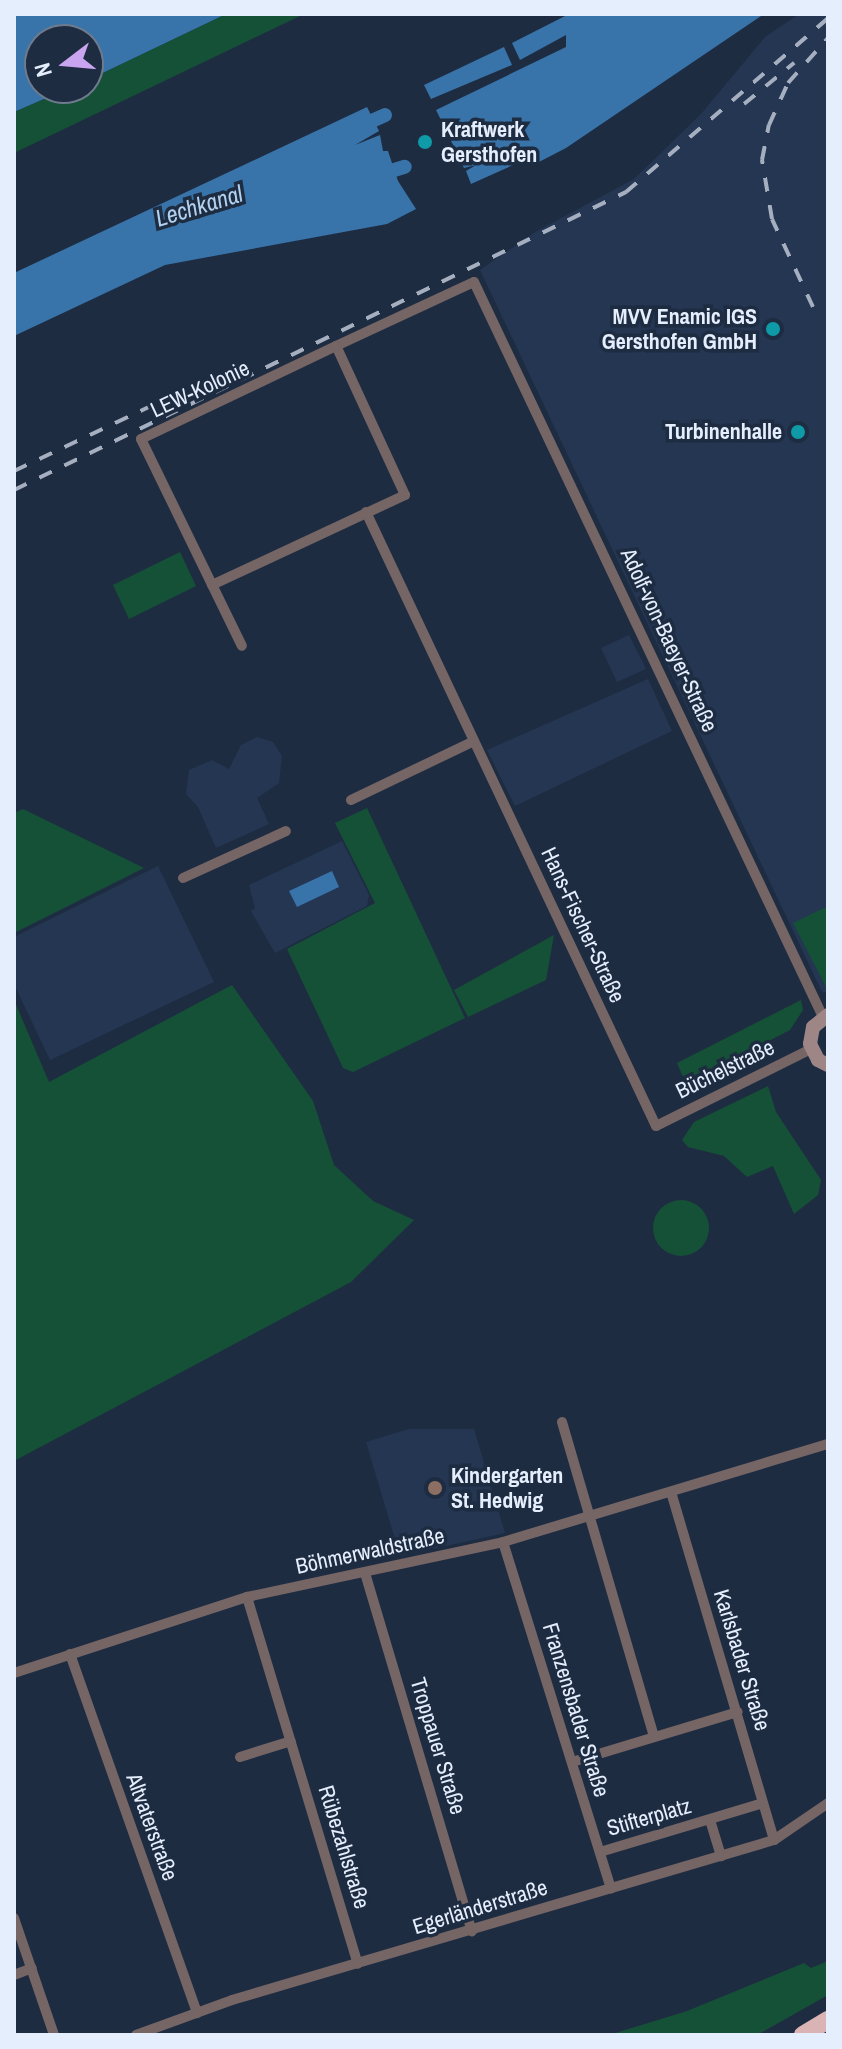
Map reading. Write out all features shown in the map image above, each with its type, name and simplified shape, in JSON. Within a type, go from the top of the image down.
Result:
[{"type":"highway","points":[[803,2035],[828,2020]]},
{"type":"street","name":"LEW-Kolonie","points":[[242,646],[141,439],[474,282]]},
{"type":"street","name":"Adolf-von-Baeyer-Straße","points":[[474,282],[826,1016],[810,1035],[811,1049]]},
{"type":"street","points":[[212,585],[405,495],[336,346]]},
{"type":"street","name":"Hans-Fischer-Straße","points":[[366,512],[656,1126]]},
{"type":"street","points":[[351,800],[474,741]]},
{"type":"street","points":[[183,878],[286,831]]},
{"type":"street","points":[[811,1049],[828,1065]]},
{"type":"street","name":"Büchelstraße","points":[[656,1126],[811,1049]]},
{"type":"street","points":[[562,1422],[654,1737]]},
{"type":"street","name":"Böhmerwaldstraße","points":[[14,1673],[247,1597],[503,1542],[828,1444]]},
{"type":"street","name":"Karlsbader Straße","points":[[671,1492],[774,1840]]},
{"type":"street","name":"Franzensbader Straße","points":[[503,1542],[611,1889]]},
{"type":"street","name":"Troppauer Straße","points":[[365,1573],[472,1931]]},
{"type":"street","name":"Rübezahlstraße","points":[[247,1597],[358,1964]]},
{"type":"street","name":"Altvaterstraße","points":[[70,1654],[197,2013]]},
{"type":"street","points":[[572,1762],[738,1712]]},
{"type":"street","points":[[240,1757],[291,1741]]},
{"type":"street","name":"Stifterplatz","points":[[600,1852],[763,1803]]},
{"type":"street","name":"Egerländerstraße","points":[[136,2035],[197,2013],[774,1840],[828,1803]]},
{"type":"street","name":"Stifterplatz","points":[[710,1820],[721,1856]]},
{"type":"street","points":[[14,1918],[54,2035]]},
{"type":"street","points":[[14,1975],[32,1968]]},
{"type":"shaded area","points":[[799,14],[828,14],[828,993],[822,992],[480,270],[537,231],[634,179],[701,114],[765,37]]},
{"type":"shaded area","points":[[629,635],[646,669],[617,682],[601,648]]},
{"type":"shaded area","points":[[648,679],[672,731],[515,806],[487,750]]},
{"type":"shaded area","points":[[257,737],[273,742],[282,756],[279,783],[257,798],[269,824],[216,848],[198,807],[186,794],[189,770],[212,760],[229,769],[241,745]]},
{"type":"shaded area","points":[[342,841],[369,895],[367,906],[275,953],[251,911],[255,908],[249,885]]},
{"type":"shaded area","points":[[158,866],[214,982],[50,1060],[14,984],[14,937]]},
{"type":"shaded area","name":"Kindergarten St. Hedwig","points":[[409,1429],[474,1429],[505,1533],[400,1556],[366,1442]]},
{"type":"green space","points":[[226,14],[304,14],[14,153],[14,112],[32,104],[104,104],[104,72]]},
{"type":"green space","points":[[180,552],[196,586],[129,619],[113,585]]},
{"type":"green space","points":[[367,808],[465,1018],[353,1072],[343,1068],[287,949],[375,903],[335,823]]},
{"type":"green space","points":[[23,809],[144,868],[14,933],[14,813]]},
{"type":"green space","points":[[828,906],[828,991],[793,923]]},
{"type":"green space","points":[[554,935],[546,980],[468,1017],[454,990]]},
{"type":"green space","points":[[232,985],[313,1101],[334,1165],[373,1201],[414,1220],[351,1282],[14,1461],[14,1000],[49,1082]]},
{"type":"green space","points":[[801,1000],[803,1010],[790,1030],[686,1084],[677,1063]]},
{"type":"green space","points":[[768,1086],[776,1112],[821,1180],[818,1195],[794,1214],[773,1166],[747,1177],[724,1156],[688,1147],[682,1140],[694,1122]]},
{"type":"green space","points":[[681,1200],[701,1208],[709,1228],[701,1248],[681,1256],[661,1248],[653,1228],[661,1208]]},
{"type":"green space","points":[[828,1961],[828,1995],[757,2035],[609,2035],[687,2011],[804,1963],[811,1968]]},
{"type":"water","points":[[14,14],[226,14],[104,72],[104,24],[24,24],[24,104],[32,104],[14,112]]},
{"type":"water","points":[[569,14],[764,14],[566,148],[535,164],[521,153],[522,161],[471,184],[466,171],[476,165],[464,168],[458,156],[468,149],[457,152],[451,141],[461,134],[449,137],[444,125],[453,118],[442,122],[436,110],[566,47],[566,35],[520,60],[512,43]]},
{"type":"water","points":[[504,47],[512,65],[431,99],[424,85]]},
{"type":"water","points":[[367,107],[379,131],[355,145],[380,135],[383,151],[388,151],[398,181],[416,209],[387,224],[165,265],[14,336],[14,273]]},
{"type":"water","points":[[332,871],[339,887],[297,907],[289,891]]},
{"type":"waterway","points":[[374,120],[385,115]]},
{"type":"waterway","name":"Lechkanal","points":[[378,175],[405,167]]},
{"type":"railway","points":[[14,490],[626,192],[828,18]]},
{"type":"railway","points":[[813,307],[772,219],[762,160],[769,125],[788,83],[828,38]]},
{"type":"railway","points":[[744,104],[794,63]]},
{"type":"railway","points":[[14,471],[176,394]]},
{"type":"place","name":"Kraftwerk Gersthofen","points":[[425,142]]},
{"type":"place","name":"MVV Enamic IGS Gersthofen GmbH","points":[[773,329]]},
{"type":"place","name":"Turbinenhalle","points":[[798,432]]},
{"type":"place","name":"Kindergarten St. Hedwig","points":[[435,1488]]}]
